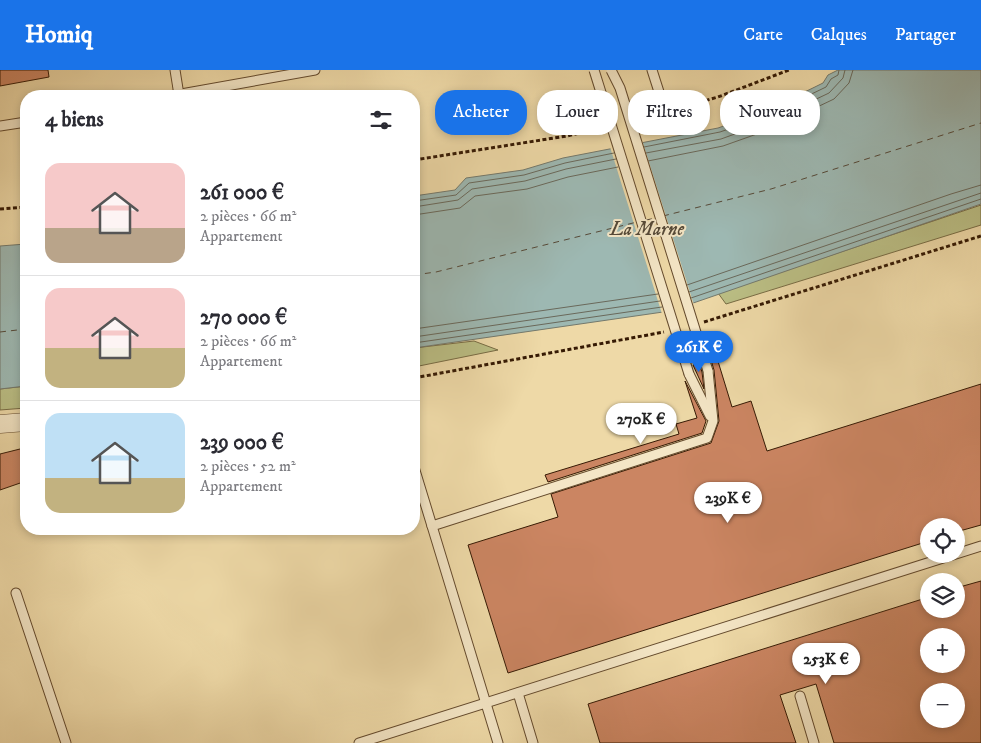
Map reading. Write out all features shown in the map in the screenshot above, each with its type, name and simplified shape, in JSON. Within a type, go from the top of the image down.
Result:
[{"type":"street","points":[[0,424],[20,422]]},
{"type":"lane","points":[[175,70],[178,90]]},
{"type":"lane","points":[[202,90],[315,70]]},
{"type":"lane","points":[[594,70],[689,374],[713,421]]},
{"type":"lane","points":[[432,526],[707,438],[713,421],[708,371],[620,88],[611,70]]},
{"type":"lane","points":[[652,70],[659,90]]},
{"type":"lane","points":[[0,126],[20,123]]},
{"type":"lane","points":[[420,486],[498,743]]},
{"type":"lane","points":[[359,743],[981,546]]},
{"type":"lane","points":[[16,593],[66,743]]},
{"type":"lane","points":[[518,693],[533,743]]},
{"type":"lane","points":[[800,696],[814,743]]},
{"type":"path","points":[[0,209],[20,207]]},
{"type":"green space","points":[[981,205],[981,225],[726,304],[718,293]]},
{"type":"green space","points":[[474,341],[498,350],[420,366],[420,347]]},
{"type":"green space","points":[[20,387],[20,408],[0,410],[0,389]]},
{"type":"water","name":"La Marne","points":[[838,70],[981,70],[981,204],[670,311],[420,347],[420,195],[455,190],[466,178],[523,170],[563,158],[682,135],[710,135],[710,130],[720,127],[720,135],[820,135],[820,90],[809,90],[823,83],[828,75]]},
{"type":"water","points":[[20,244],[20,387],[0,389],[0,246]]},
{"type":"pier","points":[[642,140],[694,305],[662,314],[610,147]]},
{"type":"building","points":[[0,70],[48,70],[49,77],[0,86]]},
{"type":"building","points":[[717,358],[732,407],[751,401],[767,451],[981,384],[981,525],[965,529],[965,518],[920,518],[920,544],[508,673],[468,545],[558,517],[551,494],[711,443],[719,421],[714,370],[711,360]]},
{"type":"building","points":[[699,363],[702,372],[704,389],[693,365]]},
{"type":"building","points":[[685,381],[706,421],[702,433],[548,482],[545,475],[679,434],[676,424],[697,418]]},
{"type":"building","points":[[20,449],[20,483],[0,490],[0,454]]},
{"type":"building","points":[[981,581],[981,743],[834,743],[816,684],[780,695],[796,743],[600,743],[588,704],[920,600],[920,618],[965,618],[965,585]]},
{"type":"ferry route","points":[[663,216],[771,189],[981,123]]},
{"type":"ferry route","points":[[646,220],[656,218]]},
{"type":"ferry route","points":[[420,274],[436,272],[637,222]]},
{"type":"ferry route","points":[[0,332],[20,330]]}]
